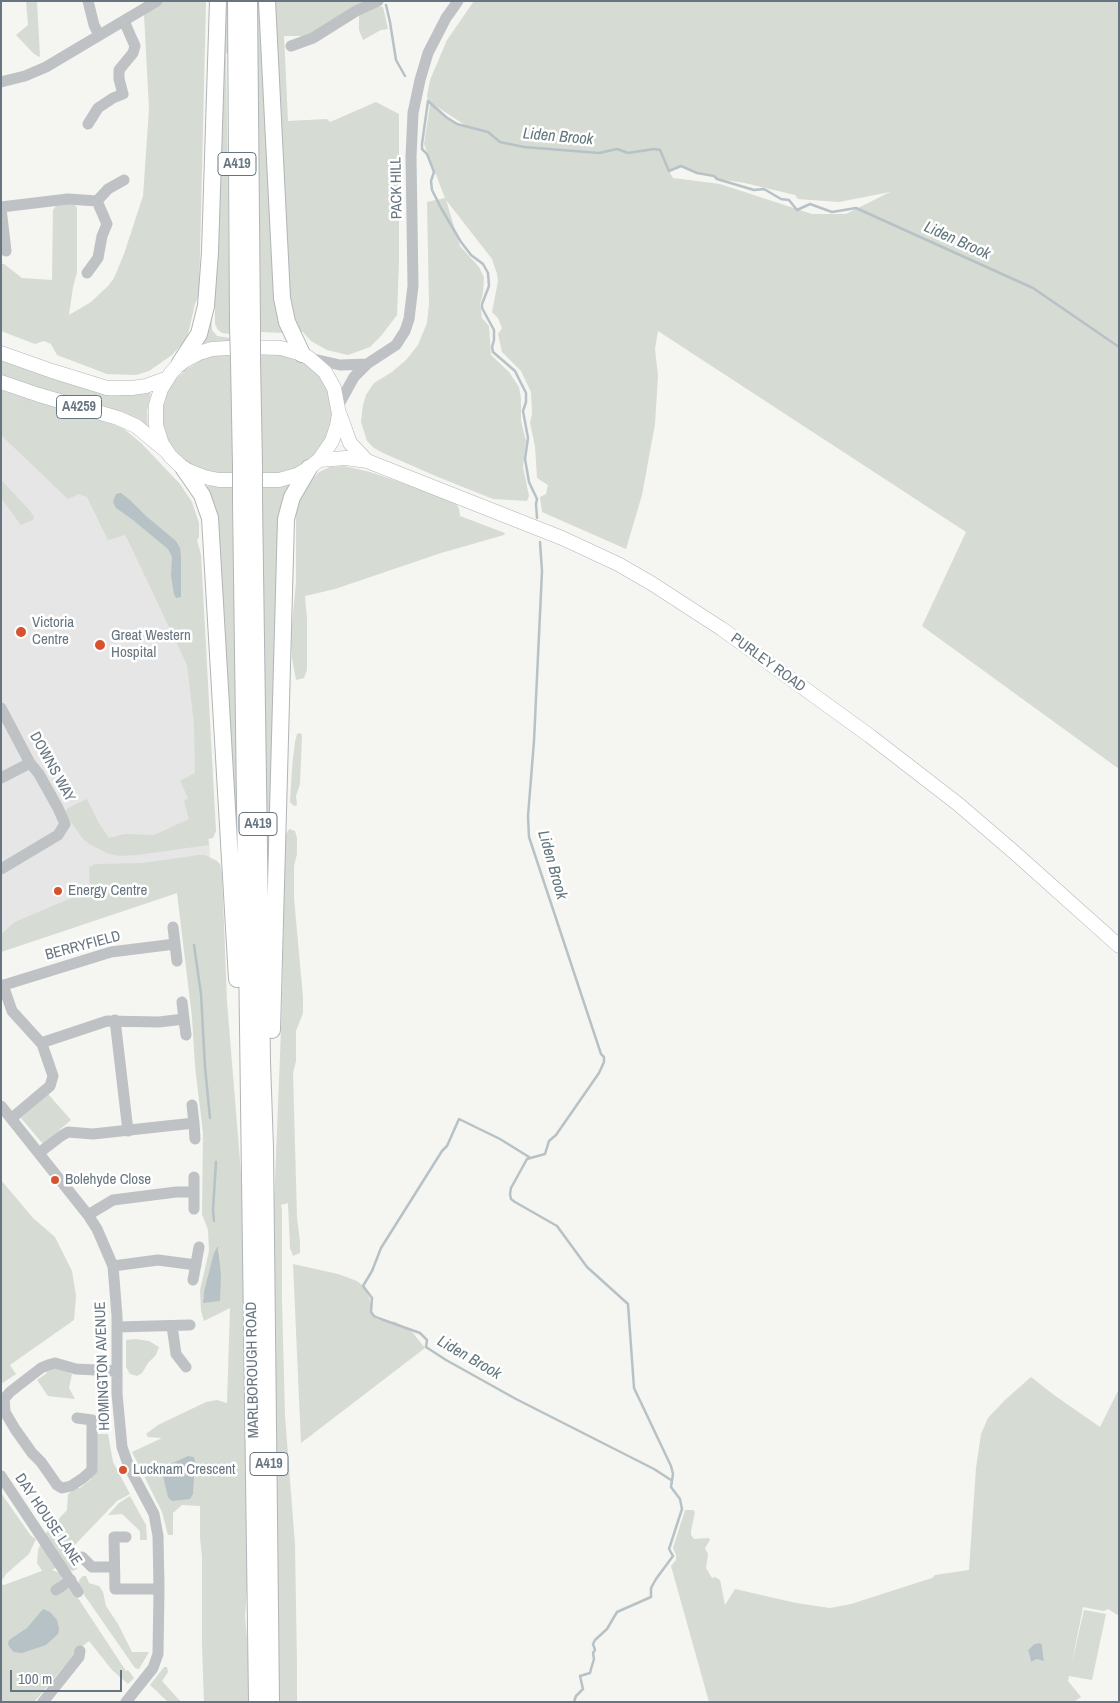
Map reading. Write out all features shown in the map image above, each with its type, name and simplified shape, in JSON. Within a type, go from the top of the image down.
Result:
[{"type":"highway","name":"A419","points":[[180,363],[199,334],[206,306],[210,252],[218,1]]},
{"type":"highway","name":"A419","points":[[236,1],[265,1148]]},
{"type":"highway","name":"A419","points":[[245,326],[249,1]]},
{"type":"highway","name":"A419","points":[[267,1],[282,298],[287,322],[306,356]]},
{"type":"highway","name":"A419","points":[[265,1148],[269,1113],[286,519],[292,497],[314,464]]},
{"type":"highway","name":"A419","points":[[184,469],[202,495],[210,518],[228,846],[249,1128]]},
{"type":"highway","name":"A419","points":[[248,500],[249,1128]]},
{"type":"highway","name":"MARLBOROUGH ROAD","points":[[249,1128],[257,1702]]},
{"type":"highway","name":"MARLBOROUGH ROAD","points":[[265,1148],[271,1702]]},
{"type":"main road","points":[[230,348],[281,348],[306,356],[328,377],[334,388],[339,410],[337,426],[332,441],[314,464],[297,475],[286,478],[252,480],[212,479],[184,469],[166,450],[155,416],[157,401],[166,379],[180,363],[205,351],[230,348]]},
{"type":"main road","name":"A4259","points":[[1,354],[107,388],[146,386],[166,379]]},
{"type":"main road","name":"A4259","points":[[1,382],[118,418],[136,426],[166,450]]},
{"type":"main road","name":"PURLEY ROAD","points":[[339,410],[348,440],[366,461]]},
{"type":"main road","name":"PURLEY ROAD","points":[[314,464],[341,458],[366,461],[562,538],[618,564],[678,599],[870,736],[958,804],[1059,891],[1119,946]]},
{"type":"street","points":[[88,1],[99,36]]},
{"type":"street","points":[[1,82],[36,72],[157,1]]},
{"type":"street","points":[[295,42],[313,38],[356,11],[378,1]]},
{"type":"street","name":"PACK HILL","points":[[339,410],[350,382],[367,364],[396,345],[405,331],[409,319],[413,293],[411,150],[414,105],[430,48],[446,18],[458,1]]},
{"type":"street","points":[[88,124],[98,108],[113,98],[125,98],[119,83],[119,73],[121,66],[135,50],[135,46],[124,22]]},
{"type":"street","points":[[97,201],[108,189],[124,180]]},
{"type":"street","points":[[6,251],[1,208],[68,199],[97,201]]},
{"type":"street","points":[[87,273],[98,258],[102,236],[107,224],[97,201]]},
{"type":"street","points":[[306,356],[340,365],[367,364]]},
{"type":"street","name":"DOWNS WAY","points":[[1,708],[65,824],[58,835],[1,869]]},
{"type":"street","points":[[1,778],[30,763]]},
{"type":"street","points":[[173,927],[177,961]]},
{"type":"street","name":"BERRYFIELD","points":[[2,986],[106,952],[175,944]]},
{"type":"street","points":[[2,986],[12,1011],[41,1043],[53,1076],[51,1084],[12,1118]]},
{"type":"street","points":[[182,1002],[186,1035]]},
{"type":"street","points":[[41,1043],[107,1021],[184,1019]]},
{"type":"street","points":[[115,1020],[128,1131]]},
{"type":"street","points":[[192,1105],[195,1139]]},
{"type":"street","name":"HOMINGTON AVENUE","points":[[1,1106],[88,1215],[101,1238],[113,1266],[116,1290],[117,1406],[122,1451],[156,1520],[160,1589],[160,1645],[157,1661],[126,1702]]},
{"type":"street","points":[[39,1153],[65,1133],[93,1134],[194,1123]]},
{"type":"street","points":[[194,1177],[194,1209]]},
{"type":"street","points":[[88,1215],[113,1200],[176,1192],[193,1192]]},
{"type":"street","points":[[193,1280],[199,1247]]},
{"type":"street","points":[[113,1266],[158,1260],[196,1265]]},
{"type":"street","points":[[117,1327],[190,1325]]},
{"type":"street","points":[[172,1326],[176,1354],[186,1367]]},
{"type":"street","points":[[77,1418],[92,1420],[92,1470],[71,1486],[62,1488],[57,1485],[12,1425],[4,1412],[4,1399],[10,1392],[48,1364],[76,1369],[116,1371]]},
{"type":"street","name":"DAY HOUSE LANE","points":[[1,1476],[78,1592]]},
{"type":"street","points":[[126,1537],[114,1537],[115,1589],[160,1589]]},
{"type":"street","points":[[82,1557],[92,1566],[114,1567]]},
{"type":"street","name":"DAY HOUSE LANE","points":[[56,1590],[70,1580]]},
{"type":"street","points":[[50,1699],[79,1657],[80,1651]]},
{"type":"shaded area","points":[[26,1],[37,1],[40,57],[34,54],[16,35],[28,25]]},
{"type":"shaded area","points":[[164,1],[206,1],[199,295],[188,334],[172,355],[149,371],[136,375],[107,374],[57,355],[51,344],[44,341],[35,344],[1,331],[1,264],[4,264],[22,278],[52,280],[53,210],[58,203],[75,205],[77,208],[77,272],[69,315],[91,302],[114,278],[143,196],[149,109],[144,14]]},
{"type":"shaded area","points":[[221,1],[229,1],[230,54],[226,53],[230,334],[222,333],[218,330],[215,324],[215,305],[211,304]]},
{"type":"shaded area","points":[[256,1],[262,1],[284,333],[260,332]]},
{"type":"shaded area","points":[[271,1],[366,1],[307,36],[284,36],[288,121],[327,119],[330,122],[376,102],[399,114],[397,315],[370,347],[348,355],[327,350],[311,341],[303,332],[298,332],[290,304]]},
{"type":"shaded area","points":[[474,1],[1119,1],[1119,769],[922,626],[966,532],[658,331],[655,349],[658,376],[655,424],[642,495],[626,549],[542,512],[540,497],[546,494],[548,485],[537,478],[535,446],[530,423],[532,414],[531,392],[521,371],[502,352],[498,334],[502,328],[498,318],[492,312],[498,281],[497,274],[492,259],[446,200],[460,246],[479,267],[484,277],[480,304],[482,318],[489,326],[491,355],[509,372],[519,387],[521,421],[526,441],[523,467],[529,496],[527,501],[493,499],[383,453],[367,441],[361,422],[366,395],[374,383],[392,372],[406,360],[418,345],[427,323],[429,304],[427,202],[445,198],[424,144],[430,104],[457,124],[465,125],[428,101],[430,80],[447,40]],"holes":[[[683,166],[697,173],[795,195],[798,199],[839,202],[890,192],[846,214],[812,214],[720,184],[673,178],[669,171]]]},
{"type":"shaded area","points":[[377,6],[383,7],[388,29],[381,30],[363,40],[359,30],[359,15]]},
{"type":"shaded area","points":[[211,309],[212,330],[217,336],[230,338],[230,342],[201,344]]},
{"type":"shaded area","points":[[230,352],[230,364],[234,364],[236,460],[232,461],[232,475],[218,475],[197,469],[176,454],[164,433],[160,409],[173,381],[187,369],[206,357]]},
{"type":"shaded area","points":[[261,352],[279,352],[302,360],[319,375],[330,391],[334,415],[330,435],[309,462],[283,474],[263,475],[262,461],[258,461],[257,367],[261,366]]},
{"type":"shaded area","points":[[1,360],[111,396],[151,393],[147,411],[148,429],[1,377]]},
{"type":"shaded area","points":[[1,387],[123,428],[142,444],[180,484],[192,502],[199,523],[199,537],[197,540],[201,555],[216,831],[213,838],[208,839],[209,845],[137,855],[120,856],[109,854],[83,839],[66,815],[65,812],[68,808],[87,799],[98,822],[109,838],[125,834],[154,835],[189,819],[184,801],[188,798],[180,781],[195,773],[194,724],[187,665],[125,535],[108,540],[87,497],[79,494],[68,499],[1,435]]},
{"type":"shaded area","name":"Great Western Hospital","points":[[1,389],[192,516],[210,858],[207,883],[1,952]]},
{"type":"shaded area","points":[[344,466],[370,472],[447,498],[456,503],[460,516],[505,533],[504,535],[441,553],[335,589],[305,596],[307,670],[304,678],[296,680],[291,636],[296,582],[296,505],[310,482],[319,472],[330,467]]},
{"type":"shaded area","points":[[1,480],[30,511],[34,517],[33,520],[21,525],[1,498]]},
{"type":"shaded area","points":[[292,484],[267,964],[262,486]]},
{"type":"shaded area","points":[[205,486],[232,486],[240,919],[217,514]]},
{"type":"shaded area","points":[[121,493],[130,500],[176,541],[180,548],[181,557],[181,597],[176,598],[174,594],[171,576],[172,557],[168,549],[116,508],[113,502],[116,494]]},
{"type":"shaded area","points":[[300,733],[302,735],[300,784],[296,796],[297,805],[294,806],[290,802],[292,768],[295,742],[297,734]]},
{"type":"shaded area","points":[[289,829],[295,831],[297,838],[297,854],[294,866],[294,898],[303,997],[303,1013],[296,1031],[296,1061],[293,1073],[297,1217],[300,1253],[293,1256],[290,1248],[288,1203],[281,1205],[285,1416],[295,1545],[297,1702],[279,1702],[274,1204],[282,1006],[285,848],[286,834]]},
{"type":"shaded area","points":[[205,855],[220,864],[222,874],[227,1002],[244,1225],[248,1578],[245,1616],[250,1671],[250,1702],[204,1702],[200,1506],[182,1505],[173,1513],[173,1535],[168,1535],[162,1512],[132,1452],[162,1438],[148,1437],[146,1434],[158,1425],[206,1402],[217,1400],[227,1403],[230,1308],[204,1321],[201,1311],[200,1290],[209,1251],[208,1230],[202,1214],[203,1133],[195,1066],[192,1017],[177,893],[1,952],[1,934],[15,922],[90,890],[89,867],[96,864],[143,863]],"holes":[[[219,1248],[220,1301],[203,1302],[204,1291]]]},
{"type":"shaded area","points":[[48,1094],[71,1120],[43,1144],[21,1118]]},
{"type":"shaded area","points":[[1,1180],[33,1218],[55,1237],[72,1271],[76,1296],[74,1320],[10,1365],[16,1374],[1,1384]]},
{"type":"shaded area","points":[[218,1246],[221,1275],[220,1301],[203,1303],[204,1291],[214,1253]]},
{"type":"shaded area","points":[[293,1264],[338,1274],[357,1281],[363,1286],[369,1297],[371,1314],[378,1320],[396,1322],[412,1332],[425,1348],[301,1443]]},
{"type":"shaded area","points":[[126,1340],[149,1341],[159,1347],[156,1355],[142,1373],[137,1376],[130,1374],[126,1367]]},
{"type":"shaded area","points":[[52,1369],[72,1374],[69,1388],[75,1399],[48,1396],[37,1380],[47,1373],[46,1370]]},
{"type":"shaded area","points":[[1031,1377],[1100,1427],[1119,1389],[1119,1616],[1108,1609],[1104,1611],[1083,1607],[1071,1667],[1084,1610],[1106,1614],[1092,1680],[1069,1676],[1068,1681],[1081,1697],[1074,1702],[709,1702],[671,1566],[676,1560],[673,1548],[685,1510],[693,1510],[695,1512],[691,1531],[694,1539],[709,1538],[710,1540],[705,1548],[708,1554],[706,1568],[712,1578],[715,1577],[720,1580],[725,1605],[735,1589],[796,1603],[830,1608],[851,1604],[932,1578],[935,1575],[969,1570],[976,1468],[981,1434],[988,1418]],"holes":[[[1034,1644],[1042,1644],[1044,1659],[1037,1659],[1031,1662],[1028,1650]]]},
{"type":"shaded area","points":[[97,1434],[108,1434],[113,1462],[130,1494],[117,1501],[68,1552],[77,1564],[77,1569],[72,1571],[62,1564],[52,1570],[60,1573],[65,1589],[72,1589],[126,1671],[128,1670],[134,1678],[128,1684],[112,1670],[89,1641],[80,1648],[34,1702],[1,1702],[1,1584],[4,1585],[42,1571],[37,1563],[38,1550],[45,1534],[67,1510],[68,1494],[76,1488],[80,1488],[91,1479]]},
{"type":"shaded area","points":[[188,1456],[194,1457],[195,1462],[193,1494],[190,1499],[172,1501],[168,1497],[162,1468]]},
{"type":"shaded area","points":[[1,1493],[31,1536],[36,1539],[29,1554],[6,1574],[1,1582]]},
{"type":"shaded area","points":[[130,1496],[146,1525],[147,1540],[140,1540],[140,1531],[122,1514],[108,1515],[119,1503]]},
{"type":"shaded area","points":[[86,1576],[89,1583],[99,1586],[103,1592],[106,1606],[118,1624],[132,1652],[149,1652],[139,1669],[135,1668],[78,1586],[79,1580]]},
{"type":"shaded area","points":[[43,1609],[50,1612],[57,1620],[58,1634],[46,1645],[22,1653],[14,1652],[8,1644],[9,1640],[27,1628]]},
{"type":"shaded area","points":[[1034,1644],[1042,1644],[1044,1661],[1037,1659],[1031,1662],[1028,1650]]},
{"type":"shaded area","points":[[164,1667],[167,1667],[168,1672],[162,1681],[181,1702],[168,1702],[150,1685]]},
{"type":"waterway","name":"Liden Brook","points":[[386,5],[396,60],[405,76]]},
{"type":"waterway","name":"Liden Brook","points":[[428,101],[457,124],[488,132],[500,142],[524,147],[599,153],[617,149],[628,153],[654,149],[660,150],[669,171],[681,166],[697,173],[714,176],[717,179],[754,190],[764,189],[781,199],[789,200],[797,210],[810,204],[832,212],[856,208],[1033,288],[1119,347]]},
{"type":"waterway","name":"Liden Brook","points":[[428,101],[422,149],[427,154],[434,172],[431,181],[432,190],[461,242],[471,255],[483,264],[488,273],[489,286],[482,308],[494,330],[493,352],[515,371],[526,393],[523,411],[528,438],[525,459],[529,482],[537,499],[537,518]]},
{"type":"waterway","name":"Liden Brook","points":[[540,542],[542,571],[534,741],[528,816],[529,837],[601,1054],[604,1057],[604,1062],[599,1073],[556,1135],[549,1141],[545,1154],[527,1159],[511,1188],[510,1194],[511,1199],[515,1202],[557,1226],[587,1267],[628,1304],[634,1388],[671,1466],[673,1474],[671,1487],[680,1499],[682,1509],[669,1549],[673,1556],[651,1588],[651,1597],[617,1612],[607,1629],[595,1640],[593,1644],[595,1650],[593,1653],[594,1659],[590,1673],[580,1676],[583,1689],[576,1696],[574,1702]]},
{"type":"waterway","points":[[194,945],[201,994],[210,1118]]},
{"type":"waterway","name":"Liden Brook","points":[[529,1157],[500,1139],[459,1119],[447,1146],[381,1248],[372,1271],[363,1286],[372,1298],[371,1312],[378,1318],[420,1333],[427,1340],[426,1347],[446,1360],[516,1399],[654,1469],[671,1480]]},
{"type":"waterway","points":[[214,1221],[216,1162]]},
{"type":"place","name":"Victoria Centre","points":[[21,632]]},
{"type":"place","name":"Great Western Hospital","points":[[100,645]]},
{"type":"place","name":"Energy Centre","points":[[58,891]]},
{"type":"place","name":"Bolehyde Close","points":[[55,1180]]},
{"type":"place","name":"Lucknam Crescent","points":[[123,1470]]}]
